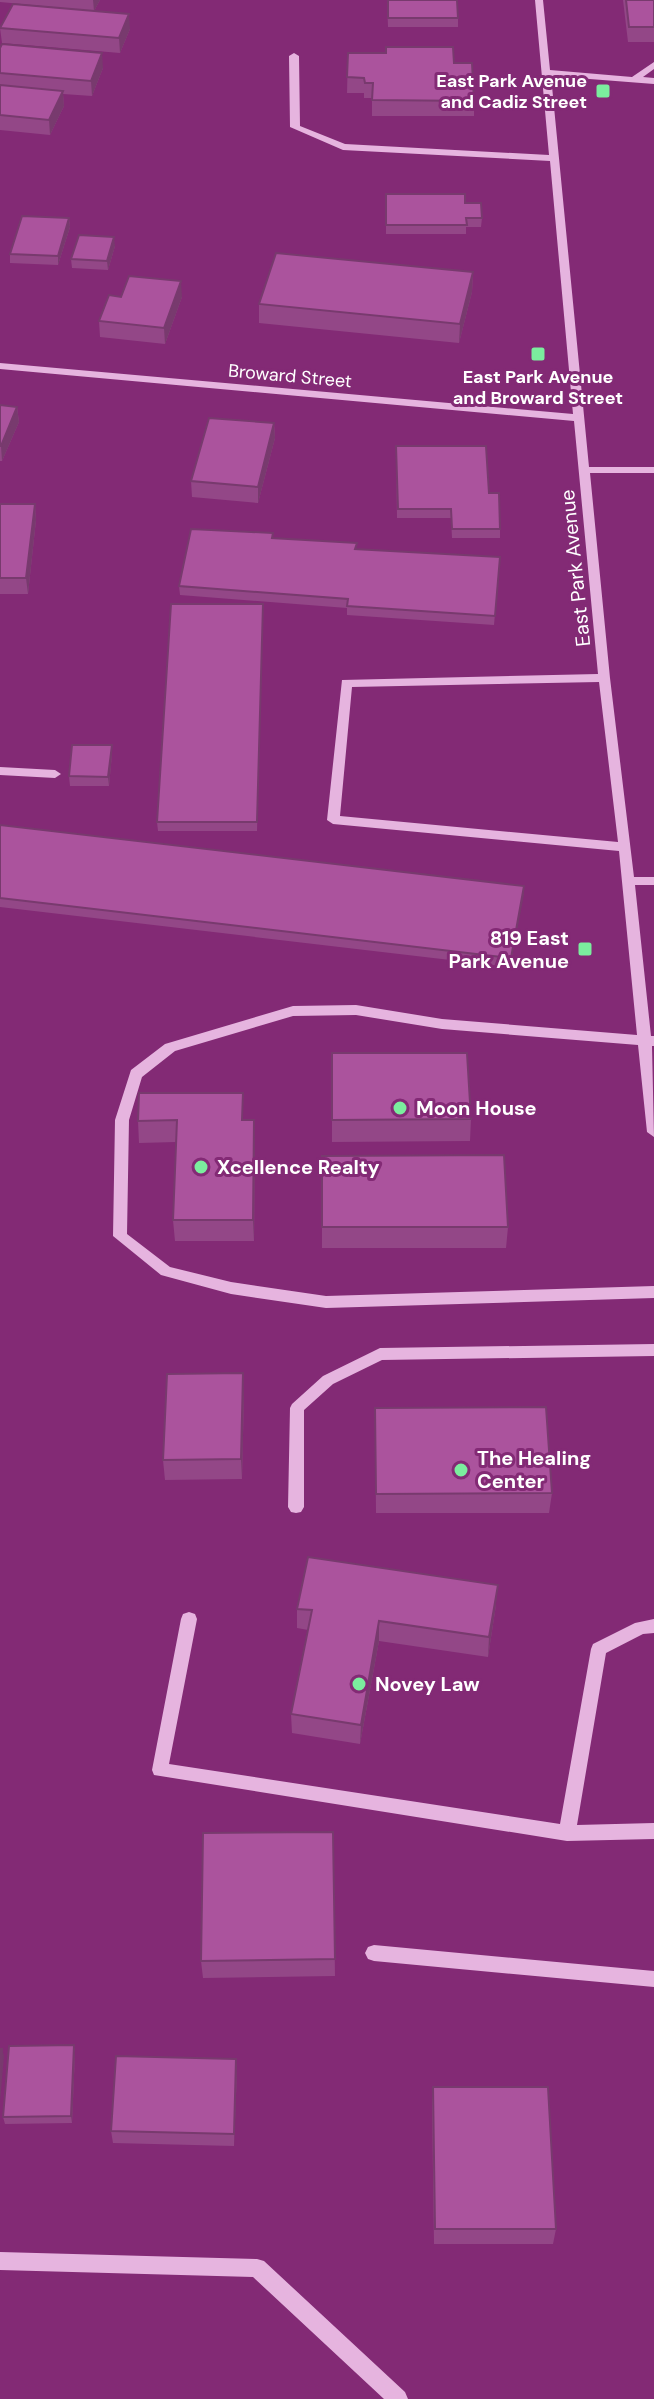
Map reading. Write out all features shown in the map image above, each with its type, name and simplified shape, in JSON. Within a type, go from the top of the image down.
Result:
[{"type":"street","name":"East Park Avenue","points":[[539,0],[604,678],[649,1041],[654,1132]]},
{"type":"street","points":[[294,56],[295,127],[343,147],[554,158]]},
{"type":"street","points":[[633,80],[654,65]]},
{"type":"street","points":[[547,73],[654,81]]},
{"type":"street","name":"Broward Street","points":[[0,366],[578,418]]},
{"type":"street","points":[[583,470],[654,470]]},
{"type":"street","points":[[604,678],[346,683],[333,820],[625,847]]},
{"type":"street","points":[[0,771],[55,774]]},
{"type":"street","points":[[628,881],[654,881]]},
{"type":"street","points":[[649,1041],[442,1024],[356,1010],[293,1011],[170,1047],[136,1074],[122,1120],[120,1236],[166,1271],[231,1288],[326,1302],[654,1292]]},
{"type":"street","points":[[296,1507],[297,1408],[328,1380],[380,1354],[654,1350]]},
{"type":"street","points":[[189,1619],[160,1770],[567,1833],[654,1831]]},
{"type":"street","points":[[567,1833],[599,1649],[641,1628],[654,1626]]},
{"type":"street","points":[[374,1953],[654,1979]]},
{"type":"street","points":[[0,2261],[257,2268],[398,2399]]},
{"type":"building","points":[[388,0],[457,0],[458,18],[388,18]]},
{"type":"building","points":[[626,0],[654,0],[654,27],[629,27]]},
{"type":"building","points":[[13,4],[129,14],[119,38],[0,28]]},
{"type":"building","points":[[2,44],[102,53],[91,81],[0,73]]},
{"type":"building","points":[[386,47],[453,47],[454,63],[472,63],[474,101],[372,100],[373,83],[365,83],[364,78],[347,77],[348,53],[386,53]]},
{"type":"building","points":[[0,85],[63,91],[49,120],[0,115]]},
{"type":"building","points":[[386,194],[465,194],[465,203],[481,203],[482,218],[466,218],[467,225],[386,225]]},
{"type":"building","points":[[22,216],[69,218],[58,256],[10,254]]},
{"type":"building","points":[[79,235],[114,237],[107,261],[71,259]]},
{"type":"building","points":[[276,253],[473,272],[460,324],[259,304]]},
{"type":"building","points":[[129,276],[181,281],[164,328],[99,321],[109,295],[121,297]]},
{"type":"building","points":[[0,405],[17,407],[1,446],[0,446]]},
{"type":"building","points":[[209,418],[274,423],[258,487],[191,481]]},
{"type":"building","points":[[396,446],[486,446],[489,493],[499,493],[500,529],[452,529],[451,509],[398,509]]},
{"type":"building","points":[[0,504],[35,504],[26,578],[0,578]]},
{"type":"building","points":[[191,529],[273,533],[272,538],[357,543],[355,549],[500,557],[495,616],[347,606],[348,599],[179,586]]},
{"type":"building","points":[[171,604],[263,604],[257,822],[157,822]]},
{"type":"building","points":[[72,745],[112,745],[108,777],[69,776]]},
{"type":"building","points":[[0,825],[524,886],[511,958],[0,898]]},
{"type":"building","name":"Moon House","points":[[332,1053],[467,1053],[471,1119],[332,1120]]},
{"type":"building","points":[[139,1093],[243,1093],[242,1120],[254,1120],[253,1220],[173,1220],[177,1120],[138,1121]]},
{"type":"building","points":[[504,1155],[508,1227],[322,1227],[322,1156]]},
{"type":"building","points":[[243,1373],[241,1459],[163,1460],[167,1374]]},
{"type":"building","name":"The Healing Center","points":[[546,1407],[552,1493],[376,1494],[375,1408]]},
{"type":"building","points":[[308,1557],[498,1585],[489,1637],[379,1621],[361,1725],[291,1714],[312,1610],[297,1609]]},
{"type":"building","points":[[333,1832],[335,1959],[201,1961],[203,1833]]},
{"type":"building","points":[[74,2045],[71,2116],[3,2117],[9,2046]]},
{"type":"building","points":[[116,2056],[236,2059],[234,2134],[111,2131]]},
{"type":"building","points":[[433,2087],[548,2087],[556,2229],[435,2229]]},
{"type":"place","name":"East Park Avenue and Cadiz Street","points":[[603,91]]},
{"type":"place","name":"East Park Avenue and Broward Street","points":[[538,354]]},
{"type":"place","name":"819 East Park Avenue","points":[[585,949]]},
{"type":"place","name":"Moon House","points":[[400,1108]]},
{"type":"place","name":"Xcellence Realty","points":[[201,1167]]},
{"type":"place","name":"The Healing Center","points":[[461,1470]]},
{"type":"place","name":"Novey Law","points":[[359,1684]]}]
